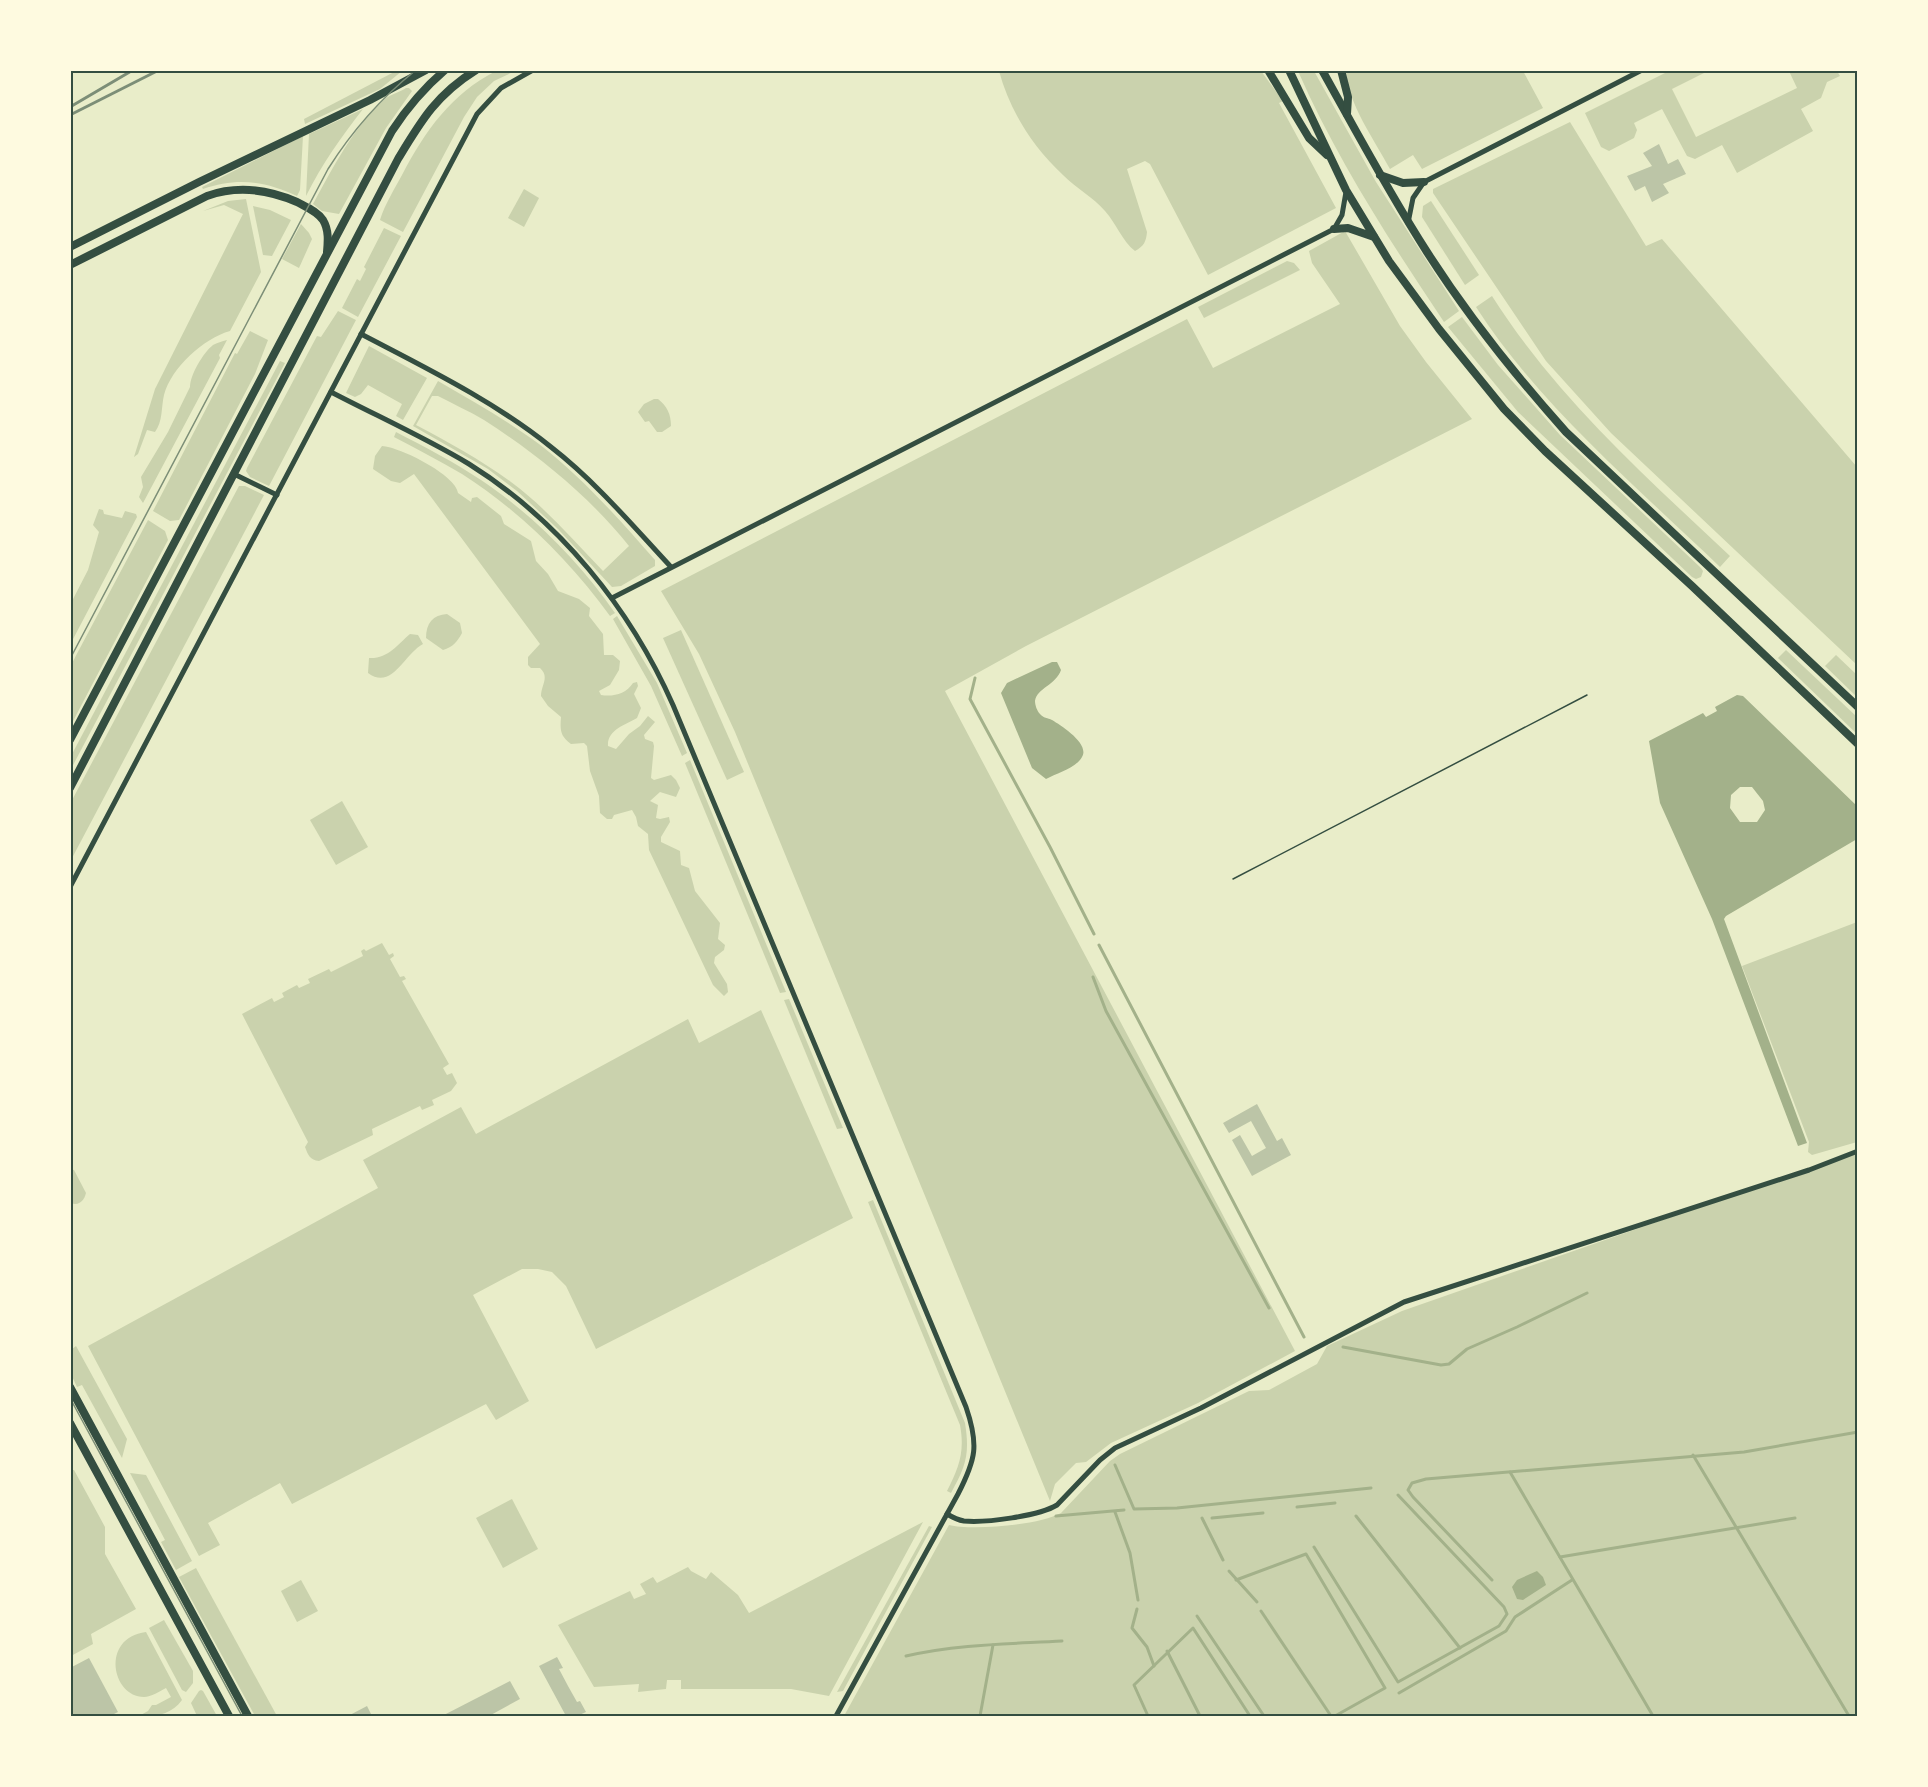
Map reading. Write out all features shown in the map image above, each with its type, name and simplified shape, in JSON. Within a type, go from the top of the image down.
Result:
[{"type":"main road","points":[[70,247],[370,100],[426,70]]},
{"type":"main road","points":[[70,740],[392,131],[424,89],[445,70]]},
{"type":"main road","points":[[70,788],[236,475],[398,159],[437,101],[455,83],[476,70]]},
{"type":"main road","points":[[1268,70],[1309,138],[1332,159]]},
{"type":"main road","points":[[1288,70],[1346,190],[1389,261],[1427,314],[1504,409],[1545,451],[1692,586],[1857,744]]},
{"type":"main road","points":[[1322,70],[1408,223],[1496,351],[1566,432],[1857,706]]},
{"type":"main road","points":[[1341,70],[1348,97],[1347,115]]},
{"type":"main road","points":[[1380,175],[1403,183],[1424,182]]},
{"type":"main road","points":[[70,265],[207,196],[227,190],[248,189],[270,192],[317,213],[323,221],[328,236],[327,252]]},
{"type":"main road","points":[[1334,229],[1348,228],[1374,237]]},
{"type":"main road","points":[[70,1387],[248,1716]]},
{"type":"main road","points":[[70,1423],[229,1716]]},
{"type":"street","points":[[70,887],[477,114],[501,88],[533,70]]},
{"type":"street","points":[[1408,223],[1413,198],[1424,182],[1642,70]]},
{"type":"street","points":[[612,598],[1334,229],[1342,215],[1346,190]]},
{"type":"street","points":[[361,334],[436,373],[505,413],[550,446],[598,487],[671,567]]},
{"type":"street","points":[[331,392],[468,464],[504,489],[564,542],[612,598],[649,656],[673,705],[966,1407],[971,1422],[974,1452],[964,1481],[836,1716]]},
{"type":"street","points":[[236,475],[277,495]]},
{"type":"street","points":[[947,1514],[963,1521],[973,1521],[1048,1510],[1057,1505],[1100,1460],[1115,1448],[1201,1408],[1404,1302],[1809,1170],[1857,1151]]},
{"type":"path","points":[[1233,879],[1587,695]]},
{"type":"shaded area","points":[[396,71],[402,71],[380,89],[305,124],[304,119]]},
{"type":"shaded area","points":[[496,71],[515,71],[494,81],[477,97],[403,232],[380,220],[411,159],[430,129],[453,102],[480,80]]},
{"type":"shaded area","points":[[999,71],[1261,71],[1283,101],[1279,103],[1336,208],[1208,275],[1150,164],[1145,161],[1127,169],[1147,232],[1144,243],[1135,251],[1105,211],[1063,175],[1041,152],[1016,114]]},
{"type":"shaded area","points":[[1298,71],[1314,71],[1376,182],[1459,311],[1444,322],[1347,168]]},
{"type":"shaded area","points":[[1346,71],[1523,71],[1543,108],[1422,169],[1413,155],[1390,169],[1356,108]]},
{"type":"shaded area","points":[[1669,71],[1708,71],[1672,89],[1696,137],[1797,88],[1789,71],[1837,71],[1840,76],[1827,82],[1821,98],[1801,109],[1813,131],[1737,173],[1722,145],[1695,159],[1687,156],[1662,109],[1634,123],[1637,130],[1634,138],[1609,151],[1601,147],[1585,113]]},
{"type":"shaded area","points":[[406,88],[412,91],[386,128],[339,214],[322,211],[313,204],[353,135],[385,99]]},
{"type":"shaded area","points":[[363,109],[332,151],[306,196],[309,134]]},
{"type":"shaded area","points":[[1570,122],[1646,246],[1662,239],[1857,467],[1857,665],[1611,433],[1546,361],[1433,193],[1433,189]]},
{"type":"shaded area","points":[[303,136],[300,190],[297,196],[274,187],[251,182],[228,183],[203,189],[202,187]]},
{"type":"shaded area","points":[[524,189],[539,198],[524,227],[508,218]]},
{"type":"shaded area","points":[[246,199],[261,272],[230,331],[200,347],[190,355],[174,375],[164,395],[158,428],[155,432],[147,430],[138,454],[134,457],[155,389],[243,214],[224,205],[203,211],[228,201]]},
{"type":"shaded area","points":[[1431,201],[1479,275],[1465,285],[1422,217],[1423,206]]},
{"type":"shaded area","points":[[253,206],[270,210],[291,220],[272,256],[263,255]]},
{"type":"shaded area","points":[[301,224],[312,239],[299,268],[282,259]]},
{"type":"shaded area","points":[[384,228],[401,236],[358,317],[342,308],[357,279],[360,281],[366,269],[364,267]]},
{"type":"shaded area","points":[[1345,231],[1400,326],[1472,419],[1026,646],[945,691],[1295,1351],[1198,1403],[1111,1443],[1086,1462],[1076,1463],[1055,1484],[1050,1501],[735,732],[699,654],[661,591],[1187,319],[1213,368],[1340,304],[1312,263],[1309,251]]},
{"type":"shaded area","points":[[1287,261],[1294,263],[1300,270],[1204,318],[1198,307]]},
{"type":"shaded area","points":[[1492,296],[1544,368],[1603,434],[1730,556],[1720,567],[1591,444],[1529,378],[1476,307]]},
{"type":"shaded area","points":[[338,311],[356,320],[269,486],[250,477],[246,471],[247,468],[317,336],[321,337]]},
{"type":"shaded area","points":[[1462,317],[1498,365],[1560,435],[1701,568],[1703,571],[1701,577],[1696,579],[1692,577],[1518,412],[1448,327]]},
{"type":"shaded area","points":[[250,331],[268,340],[255,374],[179,520],[170,521],[153,511],[235,353],[237,354]]},
{"type":"shaded area","points":[[227,340],[219,355],[220,358],[143,503],[139,497],[143,487],[141,477],[168,432],[190,387],[198,364],[213,345]]},
{"type":"shaded area","points":[[369,346],[427,378],[403,420],[396,416],[402,404],[368,385],[361,394],[355,397],[346,393]]},
{"type":"shaded area","points":[[280,361],[285,363],[71,769],[71,756]]},
{"type":"shaded area","points":[[438,381],[514,427],[555,457],[614,514],[655,560],[655,566],[621,586],[612,587],[558,529],[517,491],[488,469],[413,426]],"holes":[[[432,396],[438,396],[484,420],[524,447],[562,477],[597,510],[629,546],[603,571],[536,502],[500,474],[416,425]]]},
{"type":"shaded area","points":[[654,399],[664,404],[670,418],[671,426],[662,432],[657,432],[649,421],[645,422],[638,412],[644,404]]},
{"type":"shaded area","points":[[396,432],[471,473],[519,508],[571,557],[615,613],[610,616],[561,557],[504,504],[462,474],[394,437]]},
{"type":"shaded area","points":[[382,446],[401,451],[438,470],[455,486],[458,493],[471,502],[472,498],[477,497],[501,516],[504,524],[531,541],[536,561],[548,574],[558,591],[579,599],[590,608],[589,616],[603,634],[604,655],[613,655],[620,661],[619,670],[610,685],[599,691],[601,695],[619,694],[637,682],[638,686],[634,694],[641,708],[637,718],[614,732],[608,740],[608,746],[616,749],[648,716],[655,722],[644,735],[645,739],[653,742],[654,746],[651,778],[654,780],[671,775],[680,788],[676,797],[660,792],[650,801],[658,805],[656,818],[669,817],[670,822],[661,837],[661,842],[680,851],[681,865],[689,868],[695,891],[720,923],[718,939],[725,945],[724,950],[715,957],[714,963],[727,984],[728,992],[724,996],[713,985],[649,850],[648,834],[638,826],[632,810],[614,815],[612,819],[607,819],[600,813],[599,796],[590,771],[587,746],[584,743],[571,744],[565,738],[561,729],[561,717],[548,706],[541,696],[545,678],[543,671],[528,665],[528,657],[540,644],[414,474],[400,483],[391,481],[373,469],[375,456]]},
{"type":"shaded area","points":[[239,486],[245,486],[264,495],[71,860],[71,802]]},
{"type":"shaded area","points":[[99,509],[103,510],[104,514],[122,518],[125,511],[136,514],[137,517],[71,643],[71,603],[88,570],[99,532],[93,525]]},
{"type":"shaded area","points":[[148,520],[165,531],[168,540],[71,725],[71,665]]},
{"type":"shaded area","points":[[447,614],[460,623],[462,633],[454,644],[443,650],[426,638],[426,633],[434,618]]},
{"type":"shaded area","points":[[617,616],[657,683],[687,753],[682,756],[651,686],[613,619]]},
{"type":"shaded area","points":[[681,630],[744,772],[727,780],[663,638]]},
{"type":"shaded area","points":[[410,634],[418,635],[423,644],[397,669],[384,677],[376,677],[368,673],[369,658],[387,654]]},
{"type":"shaded area","points":[[1786,650],[1857,717],[1857,734],[1778,658]]},
{"type":"shaded area","points":[[1836,655],[1857,675],[1857,697],[1825,666]]},
{"type":"shaded area","points":[[1052,662],[1057,662],[1061,670],[1059,675],[1036,697],[1036,708],[1041,715],[1074,736],[1079,741],[1083,752],[1082,757],[1075,764],[1046,779],[1032,768],[1001,693],[1007,683]]},
{"type":"shaded area","points":[[1737,695],[1743,696],[1857,806],[1857,839],[1724,919],[1807,1143],[1798,1146],[1712,919],[1660,803],[1649,741],[1703,713],[1706,717],[1717,711],[1715,707]],"holes":[[[1740,787],[1752,787],[1763,801],[1765,810],[1757,822],[1740,822],[1730,808],[1731,795]]]},
{"type":"shaded area","points":[[690,760],[786,992],[780,993],[685,763]]},
{"type":"shaded area","points":[[342,801],[368,847],[336,865],[310,820]]},
{"type":"shaded area","points":[[1857,922],[1857,1142],[1812,1155],[1808,1152],[1809,1142],[1742,966]]},
{"type":"shaded area","points":[[382,943],[389,955],[393,953],[394,956],[390,959],[400,977],[404,976],[406,979],[402,981],[449,1064],[443,1068],[447,1075],[452,1073],[457,1083],[451,1091],[432,1100],[434,1105],[422,1110],[420,1106],[372,1129],[373,1135],[319,1161],[311,1158],[307,1152],[305,1147],[308,1142],[242,1014],[272,998],[274,1002],[284,997],[282,993],[297,985],[299,988],[310,983],[308,979],[329,969],[331,972],[363,956],[361,951],[364,949],[366,951]]},
{"type":"shaded area","points":[[789,999],[843,1128],[837,1129],[784,1000]]},
{"type":"shaded area","points":[[761,1010],[853,1218],[596,1349],[566,1286],[552,1272],[522,1269],[473,1295],[529,1401],[496,1420],[486,1404],[292,1504],[280,1483],[208,1523],[220,1545],[199,1556],[88,1346],[378,1188],[363,1160],[461,1107],[476,1134],[688,1019],[699,1043]]},
{"type":"shaded area","points":[[1857,1152],[1857,1716],[844,1716],[949,1525],[960,1527],[1006,1526],[1038,1521],[1061,1513],[1110,1461],[1120,1454],[1249,1391],[1269,1390],[1317,1364],[1327,1346],[1402,1311]]},
{"type":"shaded area","points":[[70,1169],[74,1170],[86,1193],[76,1204],[71,1203]]},
{"type":"shaded area","points":[[873,1200],[965,1423],[966,1459],[951,1493],[947,1491],[958,1467],[961,1451],[960,1425],[868,1202]]},
{"type":"shaded area","points":[[76,1346],[127,1439],[122,1458],[82,1385],[77,1387],[71,1374],[71,1350]]},
{"type":"shaded area","points":[[71,1470],[74,1470],[105,1527],[105,1554],[136,1609],[91,1634],[93,1644],[71,1656]]},
{"type":"shaded area","points":[[130,1473],[146,1475],[192,1561],[176,1570],[161,1542],[165,1540]]},
{"type":"shaded area","points":[[512,1499],[538,1549],[503,1568],[476,1518]]},
{"type":"shaded area","points":[[923,1522],[829,1696],[791,1689],[681,1689],[681,1680],[667,1680],[666,1689],[638,1692],[639,1684],[594,1687],[558,1625],[630,1591],[634,1599],[646,1594],[640,1584],[653,1577],[657,1583],[688,1567],[706,1579],[711,1572],[738,1595],[749,1613]]},
{"type":"shaded area","points":[[929,1526],[932,1527],[843,1691],[837,1692]]},
{"type":"shaded area","points":[[196,1568],[277,1716],[255,1716],[179,1577]]},
{"type":"shaded area","points":[[1537,1571],[1543,1577],[1546,1585],[1523,1600],[1517,1599],[1512,1587],[1517,1580]]},
{"type":"shaded area","points":[[301,1580],[318,1611],[297,1622],[281,1591]]},
{"type":"shaded area","points":[[164,1620],[193,1671],[193,1683],[186,1692],[182,1690],[149,1628]]},
{"type":"shaded area","points":[[146,1632],[182,1700],[168,1712],[139,1716],[148,1711],[152,1705],[171,1697],[166,1688],[147,1697],[133,1694],[124,1688],[118,1678],[117,1655],[122,1645],[131,1637]]},
{"type":"shaded area","points":[[201,1690],[217,1716],[197,1716],[191,1703]]},
{"type":"building","points":[[1659,144],[1668,164],[1678,159],[1686,174],[1663,184],[1669,193],[1652,202],[1645,186],[1635,191],[1627,176],[1652,166],[1643,153]]},
{"type":"building","points":[[1257,1104],[1277,1141],[1282,1138],[1291,1155],[1252,1176],[1232,1140],[1240,1135],[1252,1156],[1266,1148],[1251,1121],[1229,1133],[1223,1123]]},
{"type":"building","points":[[557,1657],[563,1668],[559,1669],[577,1702],[580,1701],[586,1712],[577,1716],[566,1716],[539,1666]]},
{"type":"building","points":[[89,1658],[118,1712],[110,1716],[70,1716],[70,1668]]},
{"type":"building","points":[[510,1681],[520,1699],[489,1716],[442,1716]]},
{"type":"building","points":[[367,1706],[372,1716],[348,1716]]},
{"type":"waterway","points":[[975,678],[970,699],[1094,934]]},
{"type":"waterway","points":[[1099,945],[1304,1337]]},
{"type":"waterway","points":[[1093,977],[1106,1011],[1269,1308]]},
{"type":"waterway","points":[[1343,1347],[1441,1365],[1449,1364],[1467,1349],[1587,1293]]},
{"type":"waterway","points":[[1492,1580],[1413,1497],[1408,1490],[1412,1483],[1426,1479],[1744,1452],[1858,1432]]},
{"type":"waterway","points":[[1693,1455],[1849,1716]]},
{"type":"waterway","points":[[1115,1465],[1134,1509],[1177,1508],[1371,1488]]},
{"type":"waterway","points":[[1510,1472],[1653,1716]]},
{"type":"waterway","points":[[1314,1547],[1398,1682],[1499,1626],[1507,1614],[1504,1607],[1398,1495]]},
{"type":"waterway","points":[[1297,1507],[1335,1503]]},
{"type":"waterway","points":[[1056,1516],[1124,1510]]},
{"type":"waterway","points":[[1115,1512],[1130,1553],[1138,1600]]},
{"type":"waterway","points":[[1212,1518],[1263,1513]]},
{"type":"waterway","points":[[1356,1516],[1460,1648]]},
{"type":"waterway","points":[[1202,1518],[1223,1560]]},
{"type":"waterway","points":[[1560,1557],[1795,1518]]},
{"type":"waterway","points":[[1236,1580],[1306,1554],[1385,1688],[1335,1716]]},
{"type":"waterway","points":[[1229,1571],[1257,1602]]},
{"type":"waterway","points":[[1399,1693],[1506,1631],[1515,1617],[1572,1580]]},
{"type":"waterway","points":[[1137,1609],[1132,1628],[1147,1647],[1154,1666]]},
{"type":"waterway","points":[[1261,1611],[1331,1716]]},
{"type":"waterway","points":[[1197,1616],[1264,1716]]},
{"type":"waterway","points":[[1148,1716],[1134,1685],[1193,1628],[1250,1716]]},
{"type":"waterway","points":[[906,1656],[964,1647],[1062,1641]]},
{"type":"waterway","points":[[980,1716],[993,1645]]},
{"type":"waterway","points":[[1167,1651],[1200,1716]]},
{"type":"tram line","points":[[70,659],[328,169],[368,116],[416,70]]},
{"type":"tram line","points":[[70,1398],[242,1716]]},
{"type":"railway","points":[[70,107],[133,70]]},
{"type":"railway","points":[[70,115],[159,70]]}]
